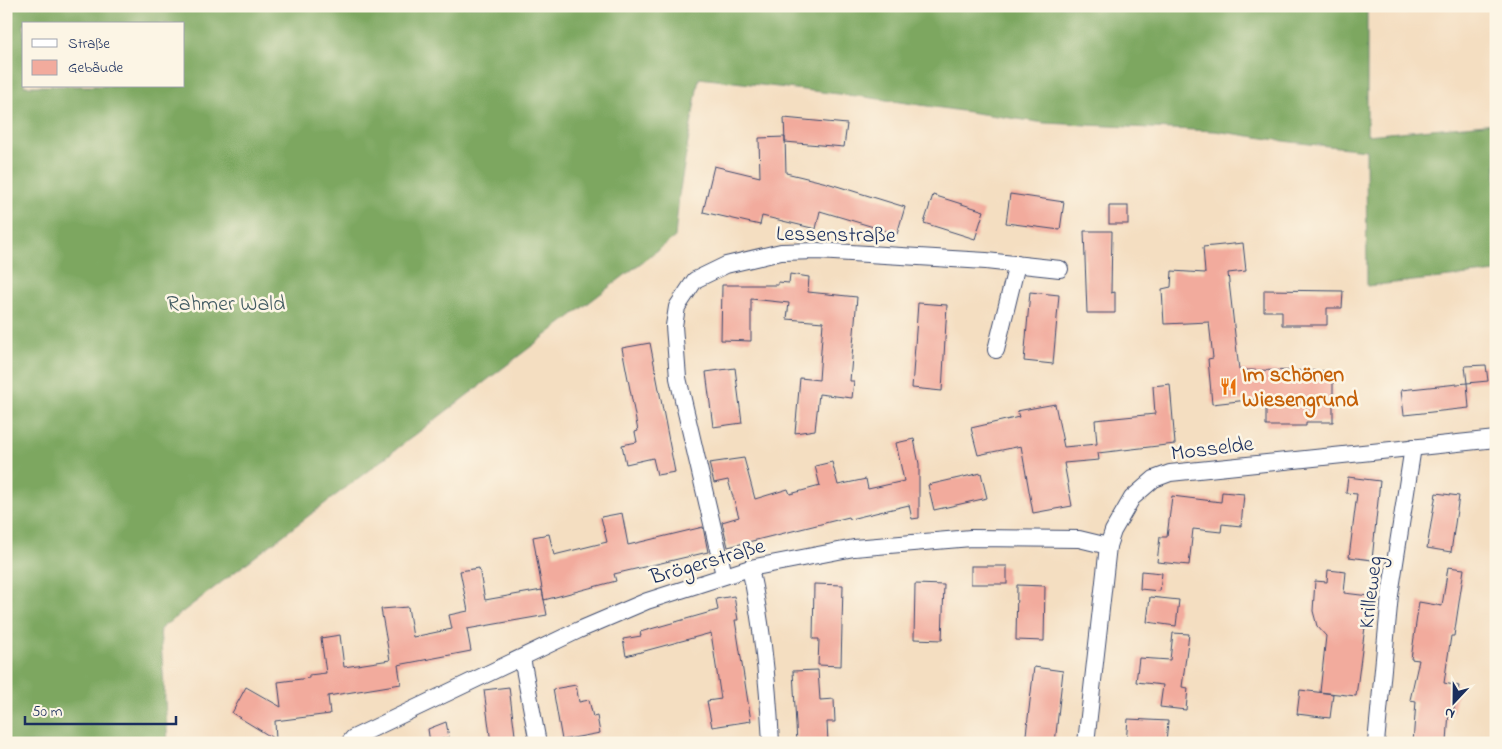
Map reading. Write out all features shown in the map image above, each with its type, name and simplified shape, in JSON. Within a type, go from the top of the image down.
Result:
[{"type":"street","name":"Lessenstraße","points":[[724,575],[678,378],[674,326],[677,307],[695,280],[726,265],[781,252],[817,251],[1060,268]]},
{"type":"street","points":[[996,350],[1017,264]]},
{"type":"street","name":"Mosselde","points":[[1086,743],[1108,546],[1118,522],[1132,498],[1154,479],[1170,473],[1496,439]]},
{"type":"street","name":"Krilleweg","points":[[1376,743],[1390,595],[1413,447]]},
{"type":"street","name":"Brögerstraße","points":[[349,743],[353,738],[579,630],[648,601],[750,568],[854,548],[962,538],[1024,537],[1080,539],[1108,546]]},
{"type":"street","points":[[750,568],[761,615],[766,653],[771,743]]},
{"type":"street","points":[[522,658],[538,743]]},
{"type":"green space","name":"Rahmer Wald","points":[[6,6],[1367,6],[1367,135],[1496,123],[1496,272],[1367,286],[1366,150],[1215,131],[1045,123],[865,97],[699,78],[679,195],[675,237],[160,629],[168,743],[6,743]]},
{"type":"building","points":[[784,118],[847,124],[844,147],[785,142]]},
{"type":"building","points":[[785,137],[786,173],[827,183],[905,207],[897,234],[820,211],[816,229],[762,216],[760,225],[703,212],[714,166],[760,177],[759,138]]},
{"type":"building","points":[[1010,194],[1064,202],[1060,230],[1006,223]]},
{"type":"building","points":[[933,195],[984,211],[975,239],[924,223]]},
{"type":"building","points":[[1109,206],[1128,206],[1128,224],[1109,224]]},
{"type":"building","points":[[1084,231],[1112,231],[1111,293],[1115,292],[1115,313],[1087,313]]},
{"type":"building","points":[[1243,243],[1246,271],[1228,273],[1239,370],[1333,371],[1333,422],[1306,422],[1306,426],[1266,426],[1266,398],[1212,404],[1208,359],[1213,358],[1209,322],[1164,324],[1162,289],[1171,287],[1172,271],[1205,273],[1203,247]]},
{"type":"building","points":[[790,274],[809,277],[808,292],[857,297],[850,381],[854,381],[852,398],[819,394],[815,430],[795,433],[800,378],[819,380],[823,322],[787,319],[789,303],[751,299],[751,341],[721,340],[722,285],[778,285],[778,282],[789,283]]},
{"type":"building","points":[[1264,290],[1343,291],[1342,308],[1327,308],[1327,325],[1282,325],[1282,311],[1264,311]]},
{"type":"building","points":[[1030,292],[1059,295],[1053,364],[1024,361]]},
{"type":"building","points":[[918,303],[947,305],[942,391],[912,388]]},
{"type":"building","points":[[650,343],[675,472],[657,475],[653,458],[626,464],[622,445],[637,442],[635,432],[638,431],[622,348]]},
{"type":"building","points":[[1486,365],[1488,381],[1467,383],[1465,366]]},
{"type":"building","points":[[735,368],[742,423],[713,427],[706,372]]},
{"type":"building","points":[[1467,383],[1469,408],[1404,415],[1401,390]]},
{"type":"building","points":[[1170,384],[1175,444],[1098,453],[1099,460],[1064,463],[1072,506],[1033,513],[1021,446],[978,455],[971,428],[1019,417],[1017,411],[1055,404],[1064,447],[1097,444],[1095,420],[1155,414],[1153,386]]},
{"type":"building","points":[[914,439],[919,464],[919,518],[912,519],[909,505],[850,519],[849,517],[728,547],[722,522],[739,517],[728,480],[714,483],[709,463],[744,458],[755,499],[788,489],[790,494],[820,486],[815,466],[832,462],[838,485],[866,479],[868,489],[904,481],[896,443]]},
{"type":"building","points":[[981,473],[987,498],[934,510],[928,485]]},
{"type":"building","points":[[1348,477],[1380,481],[1372,560],[1349,557],[1357,494],[1346,493]]},
{"type":"building","points":[[1222,492],[1244,494],[1241,526],[1222,524],[1221,532],[1193,529],[1189,565],[1157,562],[1160,537],[1167,537],[1172,496],[1221,502]]},
{"type":"building","points":[[1436,493],[1459,496],[1451,552],[1427,548]]},
{"type":"building","points":[[622,513],[628,545],[703,527],[708,552],[614,574],[616,581],[544,600],[533,537],[549,534],[554,555],[607,542],[601,517]]},
{"type":"building","points":[[971,566],[1007,566],[1007,584],[971,584]]},
{"type":"building","points":[[1448,567],[1464,569],[1454,636],[1451,636],[1444,683],[1459,686],[1453,712],[1449,710],[1447,743],[1413,743],[1416,701],[1410,700],[1419,660],[1411,659],[1419,602],[1442,606]]},
{"type":"building","points":[[479,568],[485,600],[542,590],[547,615],[467,629],[471,651],[398,665],[401,684],[328,696],[330,714],[275,721],[276,740],[232,713],[246,687],[281,707],[278,682],[309,678],[309,675],[326,673],[321,638],[340,635],[344,667],[390,660],[381,609],[408,607],[413,637],[452,629],[449,615],[468,611],[460,571]]},
{"type":"building","points":[[1328,570],[1346,572],[1344,593],[1369,596],[1356,696],[1320,692],[1326,636],[1317,626],[1313,611],[1315,581],[1327,582]]},
{"type":"building","points":[[1141,571],[1162,573],[1160,591],[1140,589]]},
{"type":"building","points":[[814,584],[843,585],[841,666],[818,665],[819,639],[813,639]]},
{"type":"building","points":[[915,584],[944,585],[942,640],[914,639]]},
{"type":"building","points":[[1017,585],[1045,586],[1044,641],[1016,640]]},
{"type":"building","points":[[734,596],[738,620],[735,620],[751,721],[712,727],[707,701],[721,699],[711,633],[626,656],[623,639],[641,636],[640,632],[718,610],[716,599]]},
{"type":"building","points":[[1150,597],[1179,600],[1176,626],[1147,622]]},
{"type":"building","points":[[1173,633],[1189,634],[1182,687],[1188,688],[1186,710],[1160,707],[1163,685],[1136,682],[1139,658],[1170,660]]},
{"type":"building","points":[[1034,667],[1063,671],[1055,743],[1025,743]]},
{"type":"building","points":[[818,670],[820,700],[834,699],[835,722],[827,722],[828,743],[797,743],[793,671]]},
{"type":"building","points":[[576,685],[579,702],[589,700],[593,717],[597,716],[600,733],[562,740],[553,689]]},
{"type":"building","points":[[509,687],[516,743],[491,743],[484,690]]},
{"type":"building","points":[[1300,690],[1333,694],[1330,718],[1297,714]]},
{"type":"building","points":[[1128,719],[1168,721],[1166,743],[1126,743]]},
{"type":"building","points":[[446,722],[449,737],[430,743],[428,729]]},
{"type":"place","name":"Im schönen Wiesengrund","points":[[1228,386]]}]
